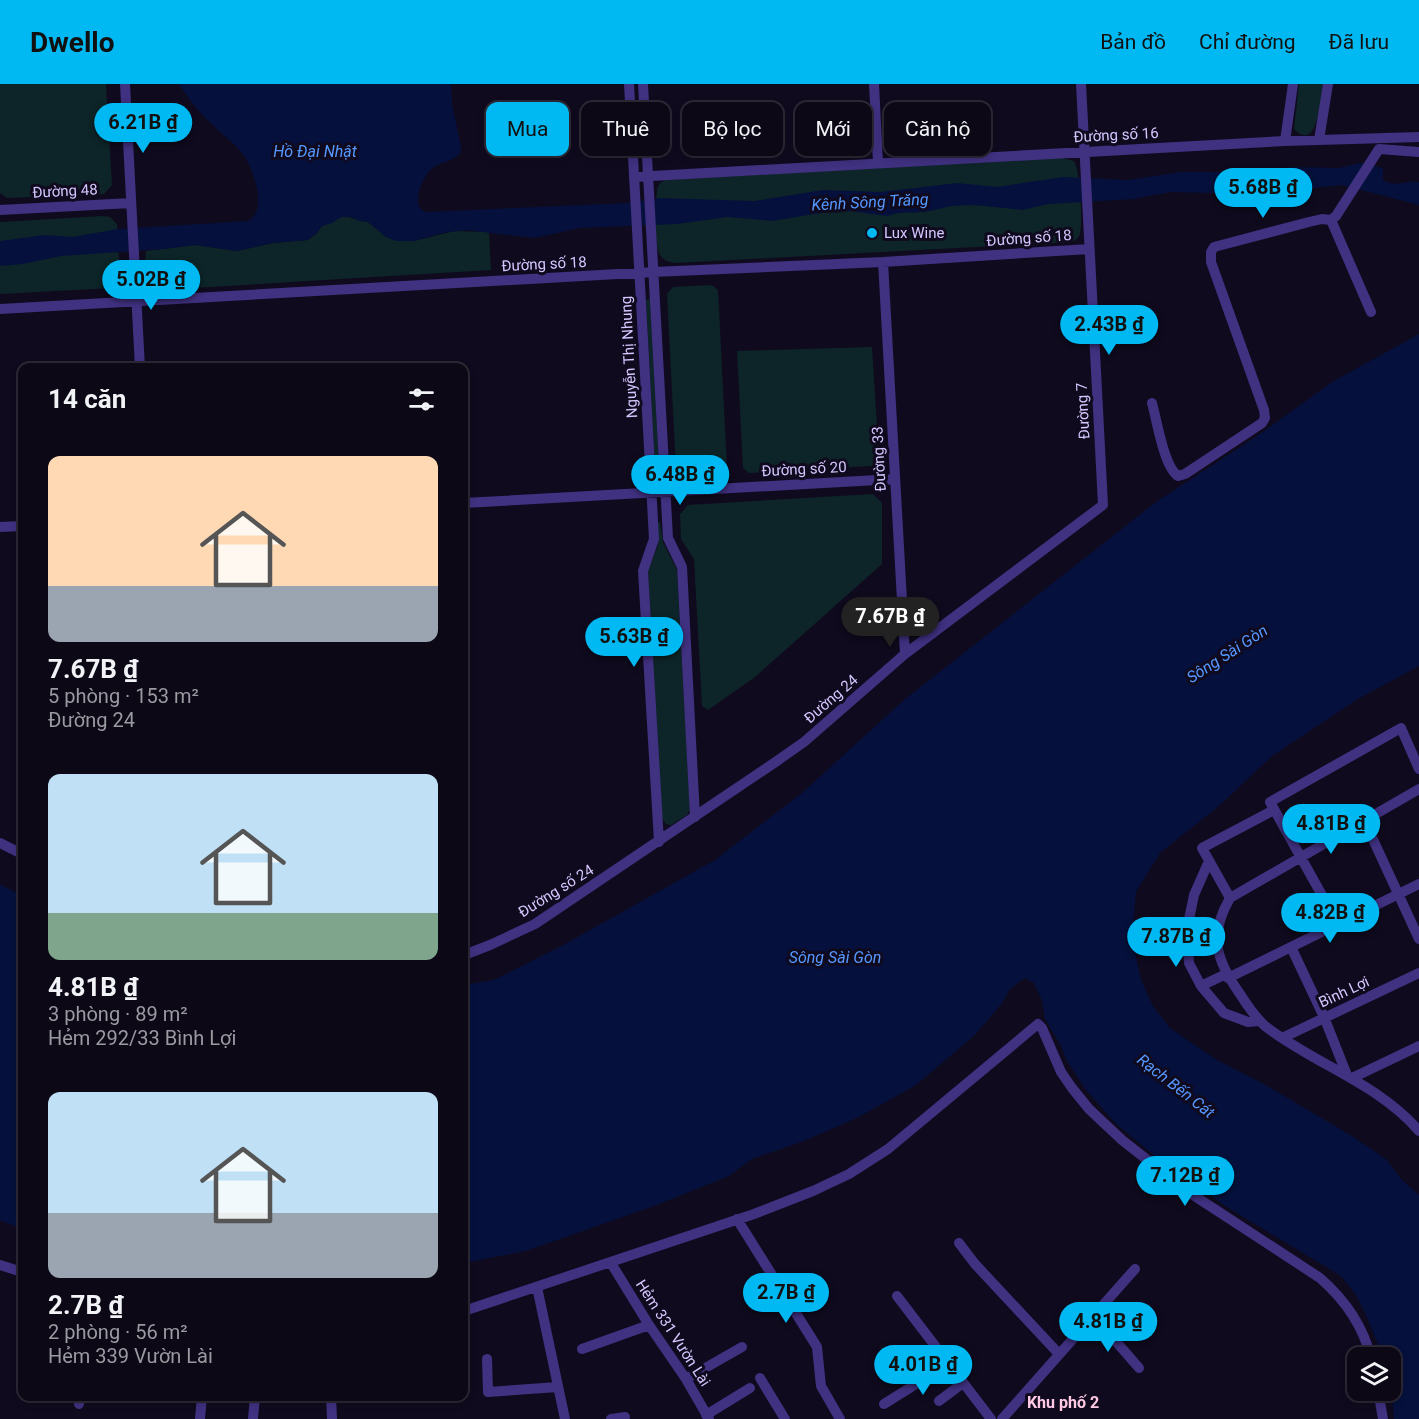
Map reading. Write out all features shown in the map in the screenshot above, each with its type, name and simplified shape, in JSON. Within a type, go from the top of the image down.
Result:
[{"type":"street","points":[[125,84],[140,363]]},
{"type":"street","name":"Nguyễn Thị Nhung","points":[[629,84],[654,539],[643,571],[658,842]]},
{"type":"street","name":"Nguyễn Thị Nhung","points":[[643,84],[668,538],[682,567],[695,817]]},
{"type":"street","points":[[874,84],[878,163]]},
{"type":"street","name":"Đường 7","points":[[1080,84],[1103,505]]},
{"type":"street","points":[[1285,141],[1293,84]]},
{"type":"street","points":[[1319,140],[1328,84]]},
{"type":"street","name":"Đường số 16","points":[[634,177],[1285,141],[1419,137]]},
{"type":"street","points":[[1331,220],[1379,149],[1419,152]]},
{"type":"street","name":"Đường 48","points":[[0,210],[131,203]]},
{"type":"street","points":[[1152,403],[1168,462],[1172,472],[1178,476],[1185,474],[1262,423],[1265,418],[1264,410],[1211,262],[1211,252],[1214,247],[1322,219],[1331,220]]},
{"type":"street","points":[[1331,220],[1371,312]]},
{"type":"street","name":"Đường số 18","points":[[0,309],[1089,249]]},
{"type":"street","name":"Đường 33","points":[[883,262],[905,654]]},
{"type":"street","name":"Đường số 20","points":[[468,503],[895,479]]},
{"type":"street","name":"Đường 24","points":[[658,842],[804,742],[905,654],[1103,505]]},
{"type":"street","points":[[0,527],[18,526]]},
{"type":"street","points":[[1230,898],[1202,848],[1401,728],[1419,769]]},
{"type":"street","points":[[1419,789],[1230,898],[1221,915],[1216,938],[1217,950],[1227,976],[1260,1022],[1282,1038],[1350,1076],[1408,1118],[1419,1131]]},
{"type":"street","points":[[1272,806],[1338,924]]},
{"type":"street","points":[[1364,820],[1419,939]]},
{"type":"street","name":"Đường số 24","points":[[468,953],[535,924],[658,842]]},
{"type":"street","points":[[0,843],[18,852]]},
{"type":"street","points":[[1209,861],[1194,895],[1187,929],[1190,963],[1201,986],[1224,1013],[1248,1022],[1260,1022]]},
{"type":"street","points":[[1201,986],[1291,947],[1419,884]]},
{"type":"street","points":[[1291,947],[1350,1076]]},
{"type":"street","name":"Bình Lợi","points":[[1282,1038],[1419,973]]},
{"type":"street","points":[[468,1310],[737,1220],[813,1191],[849,1174],[888,1149],[1038,1024],[1042,1028],[1061,1072],[1089,1109],[1168,1178],[1320,1278],[1347,1305],[1367,1347]]},
{"type":"street","points":[[1350,1076],[1419,1046]]},
{"type":"street","points":[[1408,1118],[1419,1113]]},
{"type":"street","points":[[737,1220],[817,1347],[821,1386],[840,1419]]},
{"type":"street","points":[[959,1243],[975,1264],[1059,1354]]},
{"type":"street","name":"Hẻm 331 Vườn Lài","points":[[611,1263],[686,1379],[707,1417]]},
{"type":"street","points":[[0,1265],[18,1271]]},
{"type":"street","points":[[1002,1419],[1095,1317],[1135,1269]]},
{"type":"street","points":[[537,1287],[565,1419]]},
{"type":"street","points":[[897,1296],[991,1419]]},
{"type":"street","points":[[1095,1317],[1139,1368]]},
{"type":"street","points":[[582,1349],[649,1325]]},
{"type":"street","points":[[686,1379],[741,1347]]},
{"type":"street","points":[[487,1359],[488,1392],[558,1386]]},
{"type":"street","points":[[884,1404],[948,1364]]},
{"type":"street","points":[[760,1378],[785,1419]]},
{"type":"street","points":[[939,1401],[963,1383]]},
{"type":"street","points":[[707,1417],[750,1388]]},
{"type":"street","points":[[200,1419],[202,1401]]},
{"type":"street","points":[[253,1419],[255,1401]]},
{"type":"street","points":[[331,1401],[332,1419]]},
{"type":"street","points":[[1380,1401],[1383,1419]]},
{"type":"street","points":[[611,1419],[625,1417]]},
{"type":"green space","points":[[0,84],[106,84],[112,185],[104,194],[7,198],[0,193]]},
{"type":"green space","points":[[1299,84],[1323,84],[1317,120],[1308,134],[1302,135],[1294,129]]},
{"type":"green space","points":[[1061,158],[1074,161],[1080,186],[1080,230],[1077,239],[1072,242],[676,263],[663,259],[658,250],[656,197],[658,186],[665,180]]},
{"type":"green space","points":[[344,216],[368,222],[386,237],[397,241],[414,241],[454,231],[489,232],[491,270],[160,290],[154,288],[147,280],[146,251],[195,245],[237,251],[273,243],[308,240],[322,226]]},
{"type":"green space","points":[[110,217],[117,224],[119,282],[111,288],[0,294],[0,222]]},
{"type":"green space","points":[[712,285],[718,290],[727,468],[722,474],[684,476],[676,468],[667,294],[673,287]]},
{"type":"green space","points":[[650,299],[659,466],[655,466],[646,300]]},
{"type":"green space","points":[[872,347],[879,457],[872,466],[749,473],[743,468],[737,351]]},
{"type":"green space","points":[[873,494],[882,503],[882,564],[755,677],[708,710],[702,706],[694,559],[681,539],[680,514],[688,505]]},
{"type":"green space","points":[[660,522],[663,542],[677,570],[690,810],[687,815],[671,825],[666,824],[662,819],[648,571],[658,545],[658,523]]},
{"type":"water","points":[[179,84],[451,84],[452,104],[461,152],[432,169],[424,180],[418,200],[420,208],[426,212],[628,203],[660,198],[754,201],[823,190],[881,192],[957,183],[997,187],[1063,177],[1128,180],[1181,172],[1236,172],[1291,167],[1339,168],[1359,163],[1383,168],[1383,180],[1388,182],[1396,184],[1419,182],[1419,205],[1342,185],[1253,194],[1170,192],[1134,199],[1048,204],[1023,210],[974,205],[887,216],[833,211],[772,221],[728,217],[677,224],[580,228],[534,238],[466,230],[443,233],[414,241],[397,241],[386,237],[368,222],[351,217],[341,217],[322,226],[308,240],[273,243],[237,251],[195,245],[61,256],[0,266],[0,241],[45,235],[72,237],[118,229],[248,221],[254,216],[257,209],[257,191],[245,157],[200,112]]},
{"type":"water","name":"Sông Sài Gòn","points":[[1419,334],[1419,666],[1358,699],[1272,756],[1219,806],[1160,853],[1136,892],[1132,939],[1141,980],[1153,1006],[1170,1028],[1217,1060],[1264,1084],[1352,1136],[1386,1159],[1401,1179],[1419,1195],[1419,1419],[1394,1419],[1392,1401],[1401,1401],[1401,1347],[1379,1347],[1356,1295],[1341,1276],[1225,1206],[1150,1152],[1116,1124],[1086,1090],[1067,1061],[1045,1019],[1042,1001],[1034,983],[1025,978],[1010,989],[1002,1003],[975,1035],[916,1085],[859,1117],[804,1141],[752,1159],[729,1176],[654,1206],[526,1251],[468,1262],[468,984],[494,980],[565,944],[715,860],[802,793],[904,700],[1156,502],[1260,434],[1332,382]]},
{"type":"water","points":[[0,884],[18,894],[18,1227],[0,1220]]},
{"type":"place","name":"Lux Wine","points":[[872,233]]},
{"type":"district","name":"Khu phố 2","points":[[1063,1402]]},
{"type":"water label","name":"Hồ Đại Nhật","points":[[315,151]]},
{"type":"water label","name":"Kênh Sông Trăng","points":[[870,202]]},
{"type":"water label","name":"Rạch Bến Cát","points":[[1176,1086]]}]
